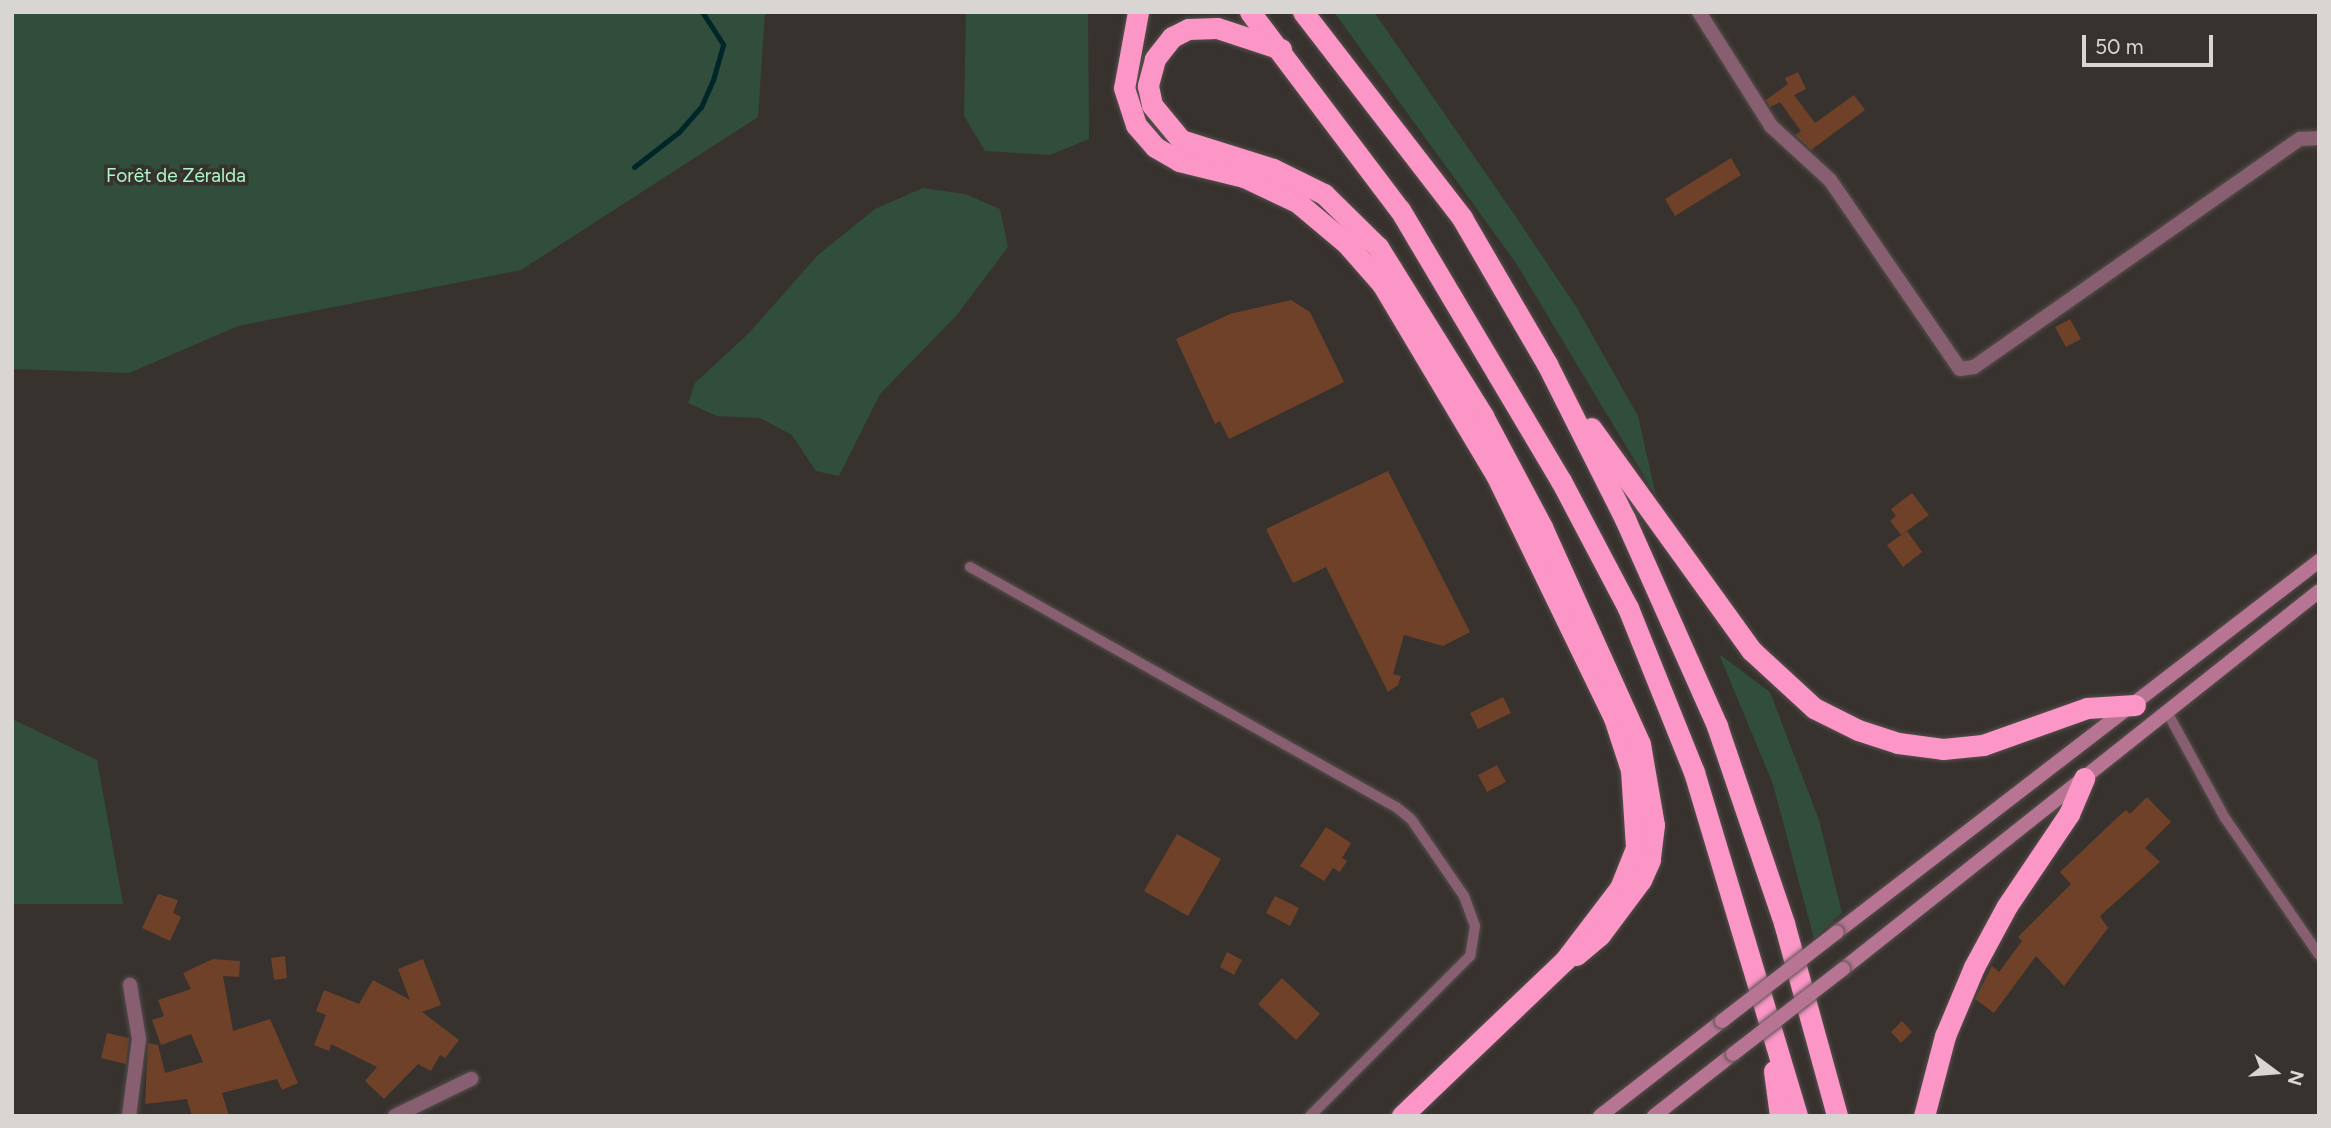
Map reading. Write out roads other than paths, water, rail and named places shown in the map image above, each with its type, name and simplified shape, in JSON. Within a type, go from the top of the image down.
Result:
[{"type":"highway","points":[[1138,12],[1124,88],[1136,125],[1155,147],[1179,161],[1244,177],[1297,202],[1347,244],[1382,284],[1496,475],[1614,718],[1631,770],[1636,848],[1620,888],[1565,960],[1402,1116]]},
{"type":"highway","points":[[1251,12],[1281,48],[1400,210],[1561,481],[1628,608],[1694,772],[1797,1116]]},
{"type":"highway","points":[[1303,12],[1462,218],[1547,364],[1625,519],[1717,726],[1784,923],[1837,1116]]},
{"type":"highway","points":[[1281,48],[1217,28],[1198,27],[1180,33],[1159,51],[1151,67],[1152,105],[1181,140],[1273,169],[1324,194],[1378,247],[1483,416],[1542,527],[1640,744],[1654,825],[1650,860],[1642,880],[1594,941],[1565,960]]},
{"type":"highway","points":[[1547,364],[1751,650],[1814,708],[1888,740],[1943,749],[2011,739],[2087,708],[2135,705]]},
{"type":"highway","points":[[1924,1116],[1945,1036],[1974,967],[2007,906],[2069,814],[2084,778]]},
{"type":"highway","points":[[1774,1037],[1774,1083],[1780,1116]]},
{"type":"main road","points":[[1600,1116],[2319,561]]},
{"type":"main road","points":[[1654,1116],[2319,591]]},
{"type":"street","points":[[1699,12],[1771,126],[1829,180],[1953,363],[1965,370],[2300,139],[2319,138]]},
{"type":"street","points":[[130,985],[139,1039],[130,1116]]},
{"type":"street","points":[[395,1116],[471,1079]]},
{"type":"lane","points":[[970,567],[1396,807],[1411,819],[1464,896],[1475,926],[1470,956],[1462,968],[1310,1116]]},
{"type":"lane","points":[[2166,710],[2225,818],[2319,956]]},
{"type":"waterway","points":[[634,167],[679,132],[701,107],[713,80],[723,44],[702,12]]},
{"type":"park label","name":"Forêt de Zéralda","points":[[176,176]]}]
